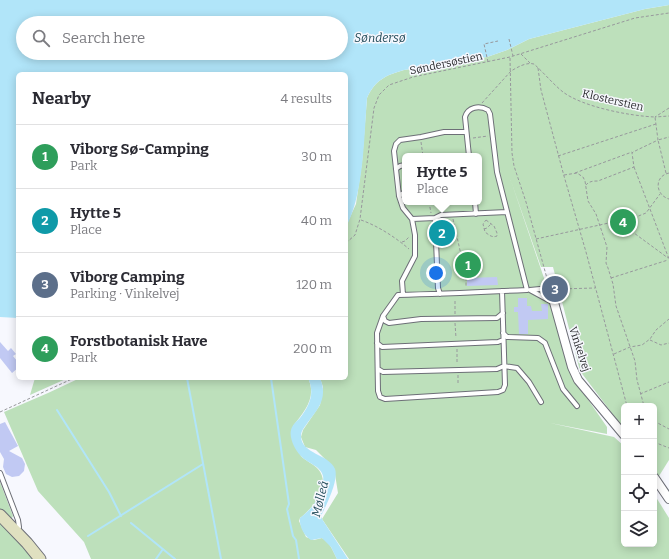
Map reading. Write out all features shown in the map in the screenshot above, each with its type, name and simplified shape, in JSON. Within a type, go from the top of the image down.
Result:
[{"type":"street","name":"Vinkelvej","points":[[550,288],[572,367],[578,380],[621,431]]},
{"type":"street","points":[[657,481],[669,499]]},
{"type":"street","points":[[0,515],[40,559]]},
{"type":"lane","points":[[468,153],[466,138],[466,112],[470,109],[483,107],[488,110],[497,172],[529,290],[554,303]]},
{"type":"lane","points":[[403,295],[402,281],[415,254],[415,235],[412,218],[402,208],[399,196],[394,151],[396,144],[400,140],[444,132],[466,132]]},
{"type":"lane","points":[[396,169],[402,166]]},
{"type":"lane","points":[[475,205],[476,214]]},
{"type":"lane","points":[[412,218],[507,212]]},
{"type":"lane","points":[[434,217],[438,288],[440,294]]},
{"type":"lane","points":[[502,291],[505,385],[503,390],[498,392],[385,399],[380,396],[378,391],[377,333],[383,316],[398,295],[550,288]]},
{"type":"lane","points":[[383,316],[385,321],[389,323],[421,319],[497,318],[502,313]]},
{"type":"lane","points":[[503,333],[507,337],[538,338],[545,343],[563,389],[576,406]]},
{"type":"lane","points":[[377,343],[382,347],[498,342],[503,340]]},
{"type":"lane","points":[[378,369],[383,372],[497,369],[504,366],[517,368],[529,382],[541,402]]},
{"type":"lane","points":[[0,473],[18,520],[19,527],[16,531]]},
{"type":"path","name":"Søndersøstien","points":[[348,242],[355,235],[360,219],[374,108],[379,95],[389,85],[413,77],[510,57],[636,18],[669,12]]},
{"type":"path","points":[[509,39],[513,56]]},
{"type":"path","points":[[488,62],[484,44],[498,41]]},
{"type":"path","name":"Klosterstien","points":[[520,54],[530,63],[534,64],[563,92],[585,104],[638,116],[669,116]]},
{"type":"path","points":[[510,57],[512,152],[514,166],[550,288],[596,288]]},
{"type":"path","points":[[478,108],[496,86],[511,71],[530,63]]},
{"type":"path","points":[[538,68],[541,90],[558,156],[580,230],[626,403]]},
{"type":"path","name":"Klosterstien","points":[[655,117],[669,108]]},
{"type":"path","points":[[655,117],[658,140],[666,173]]},
{"type":"path","points":[[558,156],[656,124]]},
{"type":"path","points":[[466,138],[492,136]]},
{"type":"path","points":[[421,137],[423,153]]},
{"type":"path","points":[[564,176],[633,152],[658,140],[669,137]]},
{"type":"path","points":[[633,152],[634,167],[669,259]]},
{"type":"path","points":[[585,186],[587,183],[592,181],[598,181],[634,167]]},
{"type":"path","points":[[574,173],[580,174],[583,177],[588,201],[596,214],[607,247],[606,263],[613,284],[616,306],[636,361],[637,380],[643,403]]},
{"type":"path","points":[[669,173],[662,176],[658,183],[660,194],[669,199]]},
{"type":"path","points":[[536,239],[618,222],[643,215],[660,194]]},
{"type":"path","points":[[429,205],[430,213],[434,217]]},
{"type":"path","points":[[452,215],[466,277],[466,293]]},
{"type":"path","points":[[360,219],[372,224],[402,242],[415,254]]},
{"type":"path","points":[[486,220],[496,229],[496,236],[490,236],[485,232],[484,228],[483,224],[486,220]]},
{"type":"path","points":[[618,222],[669,259]]},
{"type":"path","points":[[484,228],[487,228],[492,224]]},
{"type":"path","points":[[611,278],[669,259]]},
{"type":"path","points":[[613,354],[630,347],[642,345],[649,340],[656,330],[669,319]]},
{"type":"path","points":[[649,340],[661,345],[669,343]]},
{"type":"path","points":[[0,412],[70,380]]},
{"type":"path","points":[[640,394],[669,382]]},
{"type":"path","points":[[657,423],[669,429]]},
{"type":"path","points":[[657,443],[669,448]]},
{"type":"green space","points":[[669,5],[669,460],[659,476],[657,473],[657,403],[621,403],[621,425],[580,371],[553,267],[541,267],[511,181],[544,278],[571,375],[607,427],[607,434],[550,423],[614,437],[621,443],[621,547],[657,547],[657,499],[669,518],[669,559],[349,559],[322,519],[338,493],[334,468],[316,450],[305,447],[301,437],[303,430],[320,405],[323,387],[321,380],[348,380],[348,222],[356,204],[362,162],[367,98],[370,92],[377,83],[386,76],[404,70],[487,57],[507,50],[529,39],[645,9]]},
{"type":"green space","points":[[34,380],[64,380],[30,395]]},
{"type":"green space","points":[[76,380],[309,380],[311,391],[308,404],[302,415],[293,426],[301,456],[318,469],[322,475],[323,482],[319,496],[299,521],[306,537],[314,540],[322,538],[325,540],[331,547],[337,559],[91,559],[84,542],[38,491],[4,412]]},
{"type":"green space","points":[[0,482],[13,516],[12,518],[0,509]]},
{"type":"green space","points":[[0,522],[9,530],[33,559],[0,559]]},
{"type":"water","name":"Søndersø","points":[[0,0],[669,0],[669,5],[645,9],[529,39],[507,50],[487,57],[404,70],[386,76],[377,83],[367,98],[360,182],[352,214],[348,223],[348,72],[16,72],[16,318],[0,317]]},
{"type":"water","name":"Mølleå","points":[[309,380],[321,380],[323,397],[316,412],[302,430],[302,442],[305,447],[332,464],[335,469],[336,474],[334,486],[321,516],[348,559],[337,559],[331,547],[322,538],[311,540],[308,538],[300,524],[300,518],[316,502],[320,493],[323,479],[320,470],[299,453],[293,444],[291,437],[292,426],[304,413],[309,404],[311,394]]},
{"type":"building","points":[[497,277],[498,285],[467,286],[467,278]]},
{"type":"building","points":[[518,298],[527,298],[527,306],[531,306],[532,311],[542,311],[541,304],[548,304],[548,319],[528,320],[528,334],[519,334],[518,312],[514,312],[514,307],[518,307]]},
{"type":"building","points":[[0,342],[8,351],[11,348],[16,354],[13,356],[16,360],[16,370],[12,373],[0,358]]},
{"type":"building","points":[[5,422],[18,446],[9,451],[22,458],[25,464],[24,471],[19,476],[12,477],[6,474],[3,467],[4,459],[0,452],[0,424]]},
{"type":"waterway","points":[[187,380],[221,559]]},
{"type":"waterway","points":[[271,380],[289,504],[287,509],[293,536],[296,540],[299,559]]},
{"type":"waterway","points":[[57,410],[109,492],[121,516]]},
{"type":"waterway","points":[[88,536],[203,464]]},
{"type":"waterway","points":[[131,523],[175,559]]},
{"type":"waterway","points":[[156,559],[163,549]]},
{"type":"place","name":"Forstbotanisk Have","points":[[623,222]]},
{"type":"place","name":"Hytte 5","points":[[442,233]]},
{"type":"place","name":"Viborg Sø-Camping","points":[[468,265]]},
{"type":"place","name":"Viborg Camping","points":[[555,289]]}]
